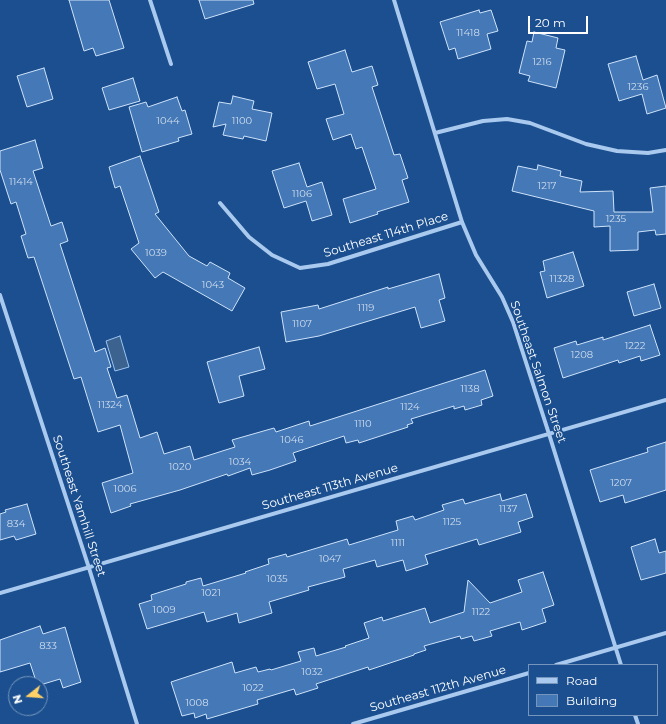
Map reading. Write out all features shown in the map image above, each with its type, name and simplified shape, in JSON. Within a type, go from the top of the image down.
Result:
[{"type":"street","points":[[150,0],[171,64]]},
{"type":"street","name":"Southeast Salmon Street","points":[[394,0],[462,222],[476,255],[502,297],[513,322],[621,664]]},
{"type":"street","points":[[435,133],[483,121],[507,119],[530,122],[586,144],[617,151],[648,153],[666,150]]},
{"type":"street","name":"Southeast 114th Place","points":[[220,203],[249,237],[272,255],[300,268],[328,264],[462,222]]},
{"type":"street","name":"Southeast Yamhill Street","points":[[0,295],[138,724]]},
{"type":"street","name":"Southeast 113th Avenue","points":[[0,593],[666,400]]},
{"type":"street","points":[[560,664],[666,633]]},
{"type":"street","name":"Southeast 112th Avenue","points":[[353,724],[528,673]]},
{"type":"water","points":[[120,336],[129,367],[115,371],[106,341]]},
{"type":"building","points":[[69,0],[109,0],[124,48],[96,56],[93,48],[84,51]]},
{"type":"building","points":[[199,0],[253,0],[254,4],[205,19]]},
{"type":"building","points":[[479,10],[480,13],[491,10],[498,31],[487,34],[491,49],[458,59],[455,48],[449,50],[440,22]]},
{"type":"building","points":[[534,32],[558,38],[556,48],[565,50],[556,88],[528,81],[530,76],[519,73],[527,41],[532,42]]},
{"type":"building","points":[[345,50],[352,72],[372,66],[378,85],[372,87],[394,155],[400,154],[408,178],[402,180],[409,202],[377,212],[378,214],[350,223],[343,199],[376,189],[362,147],[356,149],[351,134],[333,140],[326,119],[344,114],[335,84],[317,89],[308,62]]},
{"type":"building","points":[[636,56],[643,80],[657,75],[666,108],[647,114],[642,94],[619,101],[608,64]]},
{"type":"building","points":[[44,68],[53,99],[27,107],[17,76]]},
{"type":"building","points":[[133,78],[140,101],[109,110],[102,88]]},
{"type":"building","points":[[233,96],[254,101],[252,109],[272,113],[266,141],[244,136],[243,139],[223,135],[226,124],[213,127],[219,102],[231,104]]},
{"type":"building","points":[[177,97],[182,111],[185,110],[192,134],[178,138],[179,141],[142,152],[129,107],[146,102],[148,107]]},
{"type":"building","points":[[35,140],[43,168],[33,171],[51,226],[62,222],[68,241],[60,244],[95,352],[105,348],[111,367],[107,368],[117,398],[127,395],[140,438],[157,432],[164,454],[190,446],[194,460],[235,447],[232,440],[274,428],[276,432],[309,421],[310,426],[485,370],[493,396],[481,400],[482,405],[465,410],[464,406],[454,409],[454,406],[411,419],[413,423],[407,425],[408,427],[359,443],[358,440],[346,443],[344,436],[293,453],[296,461],[270,470],[252,475],[250,468],[228,476],[227,474],[180,490],[130,504],[131,506],[111,513],[102,483],[133,473],[120,425],[98,432],[81,377],[74,379],[34,257],[28,258],[21,236],[26,234],[16,202],[11,204],[0,170],[0,151]]},
{"type":"building","points":[[140,156],[159,212],[155,214],[189,256],[207,266],[210,262],[230,273],[228,278],[245,288],[232,311],[163,272],[155,278],[131,249],[139,243],[120,186],[115,188],[109,167]]},
{"type":"building","points":[[299,163],[307,187],[322,182],[332,215],[312,221],[306,201],[284,208],[272,171]]},
{"type":"building","points":[[538,165],[561,171],[560,176],[582,181],[580,192],[613,191],[614,212],[653,212],[650,188],[666,186],[666,234],[656,235],[655,230],[638,232],[638,250],[610,251],[610,226],[594,227],[594,211],[512,191],[518,166],[537,170]]},
{"type":"building","points":[[573,252],[584,286],[547,298],[540,272],[545,271],[543,261]]},
{"type":"building","points":[[439,274],[445,298],[439,300],[445,321],[421,328],[415,307],[319,336],[286,342],[281,312],[318,305],[319,309],[388,287],[388,289]]},
{"type":"building","points":[[654,284],[661,308],[634,316],[627,292]]},
{"type":"building","points":[[650,325],[660,355],[641,361],[640,356],[619,363],[618,360],[563,378],[554,348],[576,341],[577,345],[603,337],[603,340]]},
{"type":"building","points":[[259,347],[265,369],[239,376],[244,396],[219,403],[207,362]]},
{"type":"building","points":[[666,442],[666,490],[625,503],[623,495],[600,502],[590,470],[648,452],[647,448]]},
{"type":"building","points":[[500,494],[502,501],[526,494],[533,517],[518,522],[521,532],[479,545],[477,539],[425,555],[428,564],[406,571],[403,560],[377,567],[375,560],[343,569],[345,577],[308,587],[309,590],[269,602],[272,613],[239,623],[237,613],[207,622],[204,612],[147,629],[139,604],[152,600],[151,595],[201,578],[203,586],[246,573],[245,572],[269,564],[268,559],[286,554],[287,557],[347,539],[349,545],[398,530],[396,521],[413,516],[415,520],[444,510],[442,505],[463,499],[465,504]]},
{"type":"building","points":[[27,504],[36,534],[16,540],[14,536],[0,540],[0,514],[6,512],[5,510]]},
{"type":"building","points":[[655,539],[659,553],[666,551],[666,573],[641,580],[631,547]]},
{"type":"building","points":[[543,572],[554,605],[542,609],[546,622],[522,630],[520,622],[490,631],[492,636],[474,641],[472,636],[461,639],[460,636],[424,646],[426,650],[414,655],[369,670],[368,667],[316,684],[318,688],[296,695],[294,689],[257,700],[258,704],[207,719],[206,714],[195,718],[194,713],[182,716],[171,682],[232,662],[235,673],[256,667],[258,672],[271,670],[301,661],[298,652],[314,648],[316,656],[369,638],[364,623],[382,617],[383,621],[425,608],[430,623],[464,612],[468,580],[490,603],[522,592],[518,580]]},
{"type":"building","points":[[40,626],[43,634],[65,627],[81,682],[63,688],[60,679],[48,683],[48,676],[34,676],[30,663],[0,672],[0,640]]}]
